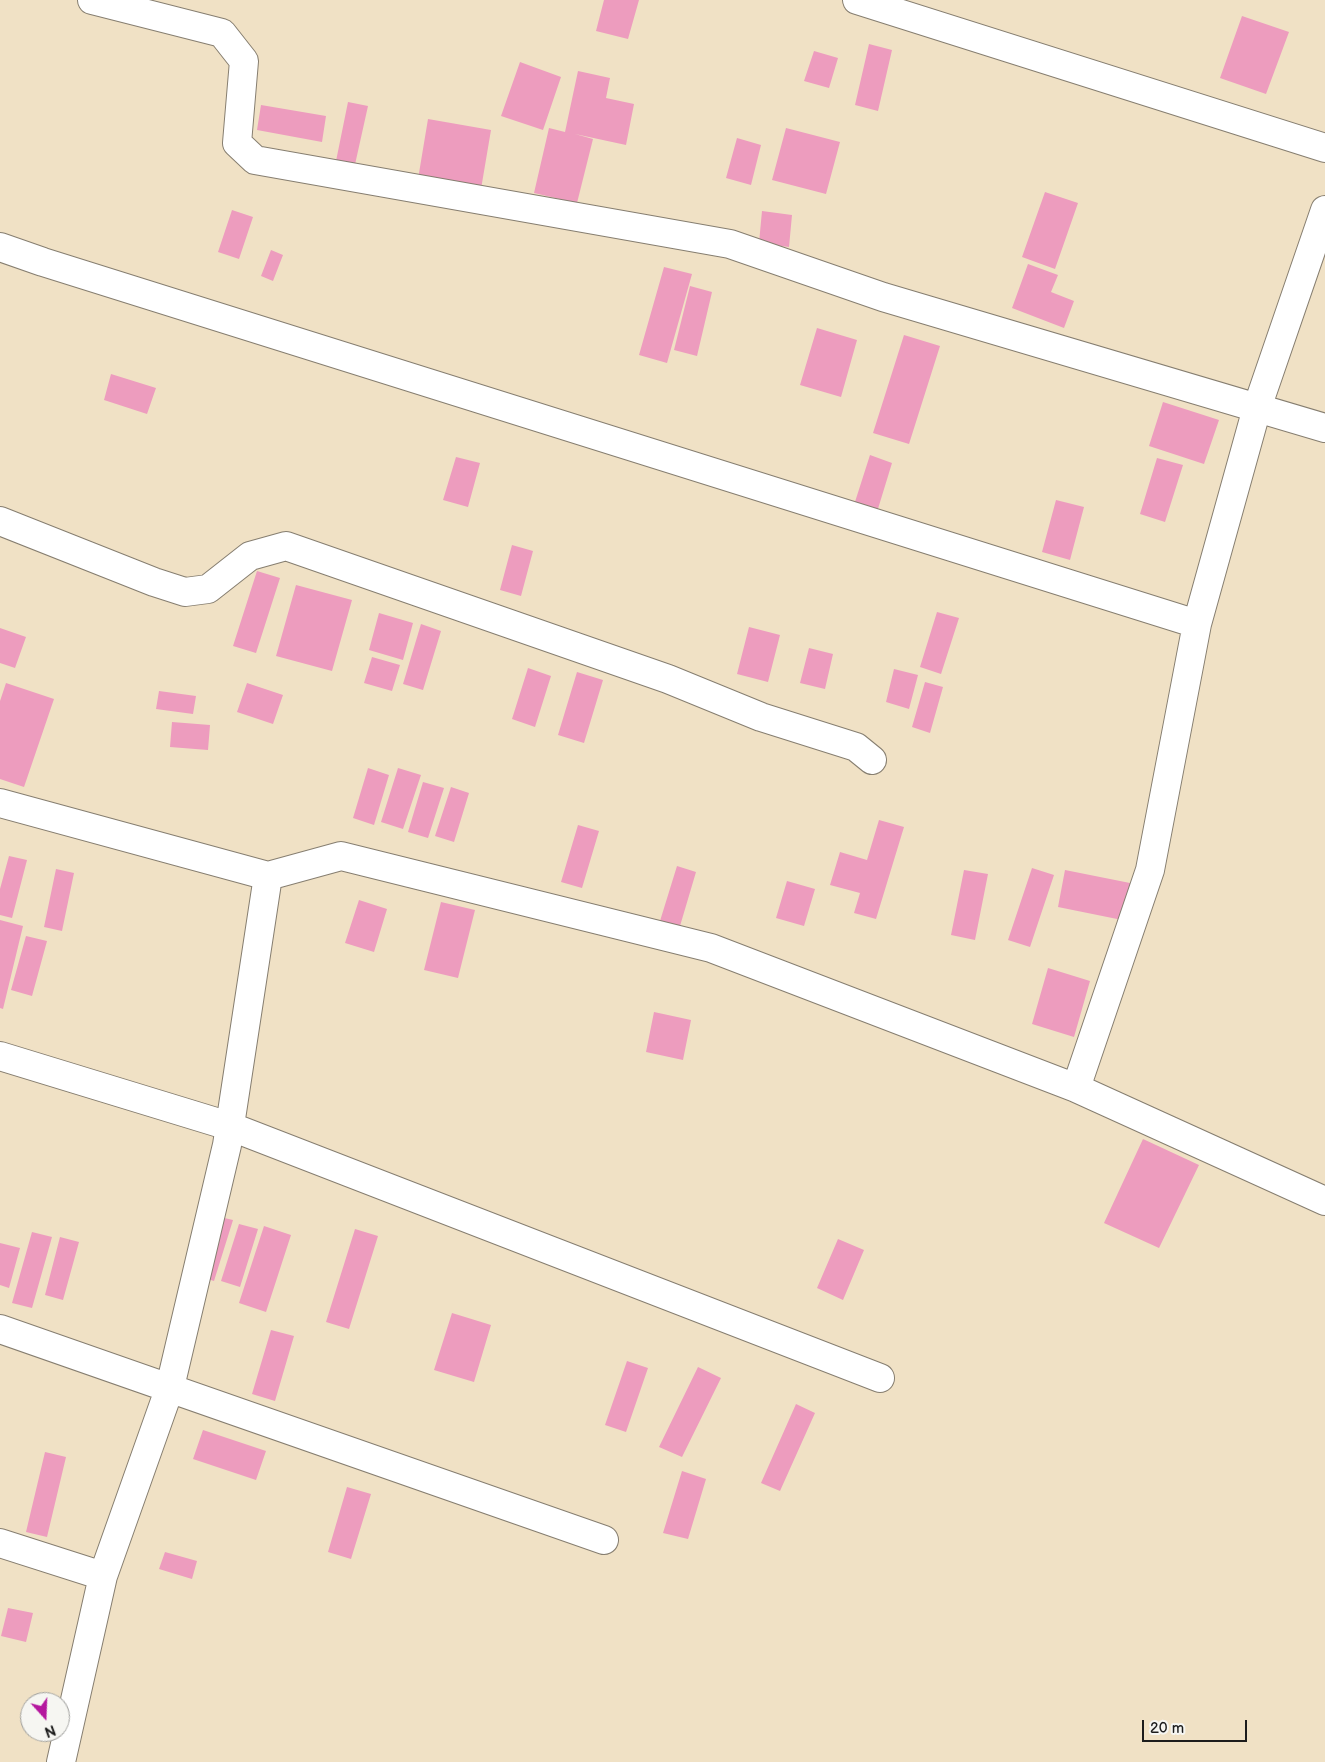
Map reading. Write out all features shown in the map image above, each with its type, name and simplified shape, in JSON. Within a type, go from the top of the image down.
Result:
[{"type":"street","points":[[92,0],[222,33],[244,61],[237,143],[255,160],[730,244],[883,297],[1325,428]]},
{"type":"street","points":[[857,0],[1325,148]]},
{"type":"street","points":[[1076,1088],[1150,870],[1197,624],[1257,408],[1325,210]]},
{"type":"street","points":[[0,247],[1197,624]]},
{"type":"street","points":[[0,521],[154,582],[185,592],[208,589],[250,556],[286,546],[668,678],[761,717],[856,747],[872,760]]},
{"type":"street","points":[[0,802],[268,876],[342,856],[712,948],[1076,1088],[1325,1201]]},
{"type":"street","points":[[61,1762],[103,1576],[170,1387],[230,1126],[268,876]]},
{"type":"street","points":[[0,1056],[230,1126],[880,1378]]},
{"type":"street","points":[[0,1329],[604,1540]]},
{"type":"street","points":[[0,1543],[103,1576]]},
{"type":"building","points":[[604,0],[639,0],[628,39],[596,31]]},
{"type":"building","points":[[1242,16],[1289,32],[1266,94],[1220,78]]},
{"type":"building","points":[[869,44],[892,50],[878,111],[855,105]]},
{"type":"building","points":[[814,51],[838,58],[829,88],[804,81]]},
{"type":"building","points":[[520,62],[561,77],[543,130],[501,116]]},
{"type":"building","points":[[578,71],[610,78],[606,98],[634,104],[626,145],[575,134],[593,139],[577,203],[534,193],[549,128],[565,132]]},
{"type":"building","points":[[348,102],[368,106],[354,169],[335,166]]},
{"type":"building","points":[[261,105],[326,116],[322,142],[257,130]]},
{"type":"building","points":[[428,119],[491,130],[481,189],[418,179]]},
{"type":"building","points":[[786,128],[840,142],[826,194],[772,180]]},
{"type":"building","points":[[737,138],[761,145],[751,185],[726,178]]},
{"type":"building","points":[[1045,192],[1078,203],[1055,269],[1022,257]]},
{"type":"building","points":[[232,210],[253,217],[239,259],[218,252]]},
{"type":"building","points":[[762,211],[792,215],[789,247],[759,243]]},
{"type":"building","points":[[271,250],[283,255],[273,281],[261,276]]},
{"type":"building","points":[[1028,264],[1058,275],[1051,292],[1074,301],[1064,328],[1012,308]]},
{"type":"building","points":[[664,267],[692,274],[667,363],[639,355]]},
{"type":"building","points":[[690,286],[712,292],[697,356],[674,350]]},
{"type":"building","points":[[817,328],[857,340],[841,397],[800,385]]},
{"type":"building","points":[[904,335],[940,346],[909,444],[873,433]]},
{"type":"building","points":[[111,374],[156,388],[147,414],[104,400]]},
{"type":"building","points":[[1163,402],[1219,420],[1204,464],[1149,446]]},
{"type":"building","points":[[870,455],[892,463],[877,512],[854,505]]},
{"type":"building","points":[[456,457],[480,463],[468,507],[443,500]]},
{"type":"building","points":[[1157,458],[1183,465],[1165,522],[1140,514]]},
{"type":"building","points":[[1056,500],[1084,507],[1070,560],[1042,552]]},
{"type":"building","points":[[512,545],[533,551],[521,596],[500,590]]},
{"type":"building","points":[[257,571],[280,578],[256,653],[233,646]]},
{"type":"building","points":[[296,585],[352,600],[332,671],[276,656]]},
{"type":"building","points":[[937,612],[959,618],[941,674],[920,667]]},
{"type":"building","points":[[379,613],[413,623],[403,660],[369,650]]},
{"type":"building","points":[[421,624],[441,631],[423,690],[403,684]]},
{"type":"building","points":[[749,627],[780,635],[768,682],[737,674]]},
{"type":"building","points":[[0,628],[26,637],[15,668],[0,663]]},
{"type":"building","points":[[809,648],[833,654],[825,689],[800,683]]},
{"type":"building","points":[[372,657],[400,665],[392,691],[364,683]]},
{"type":"building","points":[[528,668],[551,676],[535,727],[512,719]]},
{"type":"building","points":[[894,669],[918,675],[909,709],[886,702]]},
{"type":"building","points":[[577,672],[603,680],[584,743],[558,735]]},
{"type":"building","points":[[925,682],[943,687],[930,733],[912,727]]},
{"type":"building","points":[[6,683],[54,699],[24,787],[0,779],[0,701]]},
{"type":"building","points":[[247,683],[283,695],[273,724],[237,712]]},
{"type":"building","points":[[159,691],[196,696],[193,714],[156,709]]},
{"type":"building","points":[[172,722],[210,725],[208,750],[170,747]]},
{"type":"building","points":[[368,768],[389,775],[374,825],[353,818]]},
{"type":"building","points":[[398,768],[421,775],[403,829],[381,822]]},
{"type":"building","points":[[423,782],[444,788],[428,838],[408,832]]},
{"type":"building","points":[[451,787],[469,793],[454,842],[435,836]]},
{"type":"building","points":[[879,820],[904,827],[876,919],[854,913],[860,893],[830,885],[840,852],[867,860]]},
{"type":"building","points":[[578,825],[599,831],[582,888],[561,882]]},
{"type":"building","points":[[9,856],[27,860],[12,918],[0,915],[0,889]]},
{"type":"building","points":[[677,866],[696,872],[680,926],[660,921]]},
{"type":"building","points":[[1032,868],[1054,875],[1030,947],[1008,940]]},
{"type":"building","points":[[56,869],[74,873],[62,931],[44,927]]},
{"type":"building","points":[[964,870],[988,874],[975,940],[951,935]]},
{"type":"building","points":[[1065,870],[1135,884],[1127,921],[1058,907]]},
{"type":"building","points":[[787,881],[815,889],[804,926],[776,918]]},
{"type":"building","points":[[359,900],[387,909],[374,952],[345,943]]},
{"type":"building","points":[[441,902],[475,910],[458,978],[424,970]]},
{"type":"building","points":[[0,920],[23,926],[3,1009],[0,1008]]},
{"type":"building","points":[[26,936],[47,941],[32,996],[11,990]]},
{"type":"building","points":[[1048,968],[1090,981],[1074,1037],[1032,1024]]},
{"type":"building","points":[[654,1012],[691,1020],[683,1060],[646,1052]]},
{"type":"building","points":[[1143,1139],[1199,1165],[1159,1248],[1104,1223]]},
{"type":"building","points":[[220,1217],[233,1220],[214,1281],[201,1277]]},
{"type":"building","points":[[239,1224],[258,1229],[240,1287],[221,1281]]},
{"type":"building","points":[[264,1226],[291,1235],[266,1312],[239,1303]]},
{"type":"building","points":[[355,1229],[378,1236],[349,1329],[326,1322]]},
{"type":"building","points":[[32,1232],[52,1237],[32,1308],[12,1303]]},
{"type":"building","points":[[60,1237],[79,1242],[63,1300],[45,1295]]},
{"type":"building","points":[[838,1239],[864,1250],[843,1300],[817,1288]]},
{"type":"building","points":[[0,1243],[20,1248],[9,1288],[0,1285]]},
{"type":"building","points":[[452,1313],[491,1325],[474,1382],[434,1370]]},
{"type":"building","points":[[271,1330],[294,1336],[275,1401],[252,1394]]},
{"type":"building","points":[[627,1361],[648,1368],[626,1432],[605,1425]]},
{"type":"building","points":[[698,1367],[721,1378],[682,1457],[659,1447]]},
{"type":"building","points":[[796,1404],[815,1413],[780,1491],[761,1483]]},
{"type":"building","points":[[203,1430],[266,1451],[256,1480],[193,1459]]},
{"type":"building","points":[[45,1452],[66,1457],[47,1537],[26,1532]]},
{"type":"building","points":[[682,1471],[706,1479],[688,1539],[663,1533]]},
{"type":"building","points":[[347,1487],[371,1494],[351,1559],[328,1552]]},
{"type":"building","points":[[165,1552],[197,1561],[192,1579],[159,1569]]},
{"type":"building","points":[[8,1608],[33,1613],[26,1642],[1,1636]]}]
